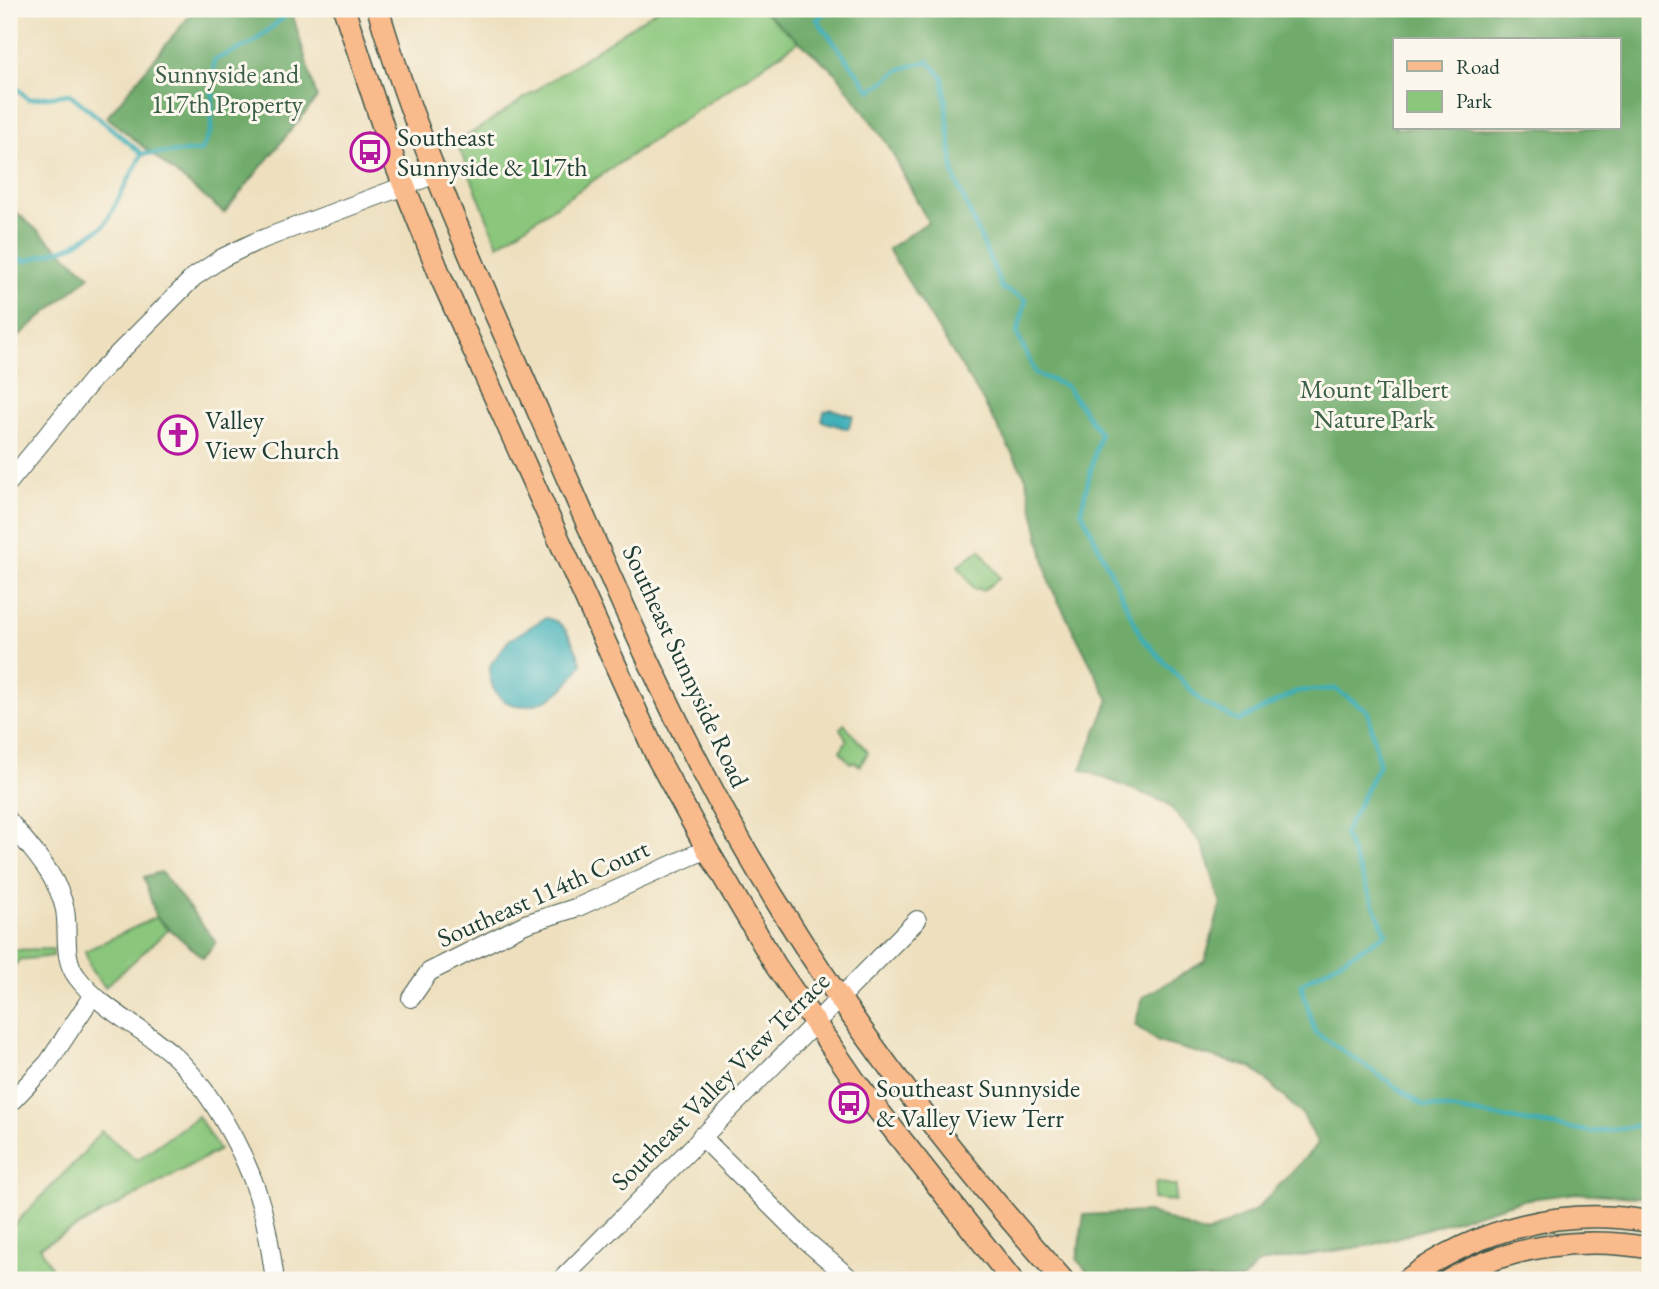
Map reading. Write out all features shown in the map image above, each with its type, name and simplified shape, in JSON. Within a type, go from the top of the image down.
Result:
[{"type":"main road","points":[[344,9],[405,186],[442,280],[657,757],[762,944],[814,1023],[892,1130],[1012,1280]]},
{"type":"main road","name":"Southeast Sunnyside Road","points":[[378,9],[436,174],[470,257],[682,730],[775,899],[839,998],[908,1094],[983,1188],[1063,1280]]},
{"type":"main road","points":[[1407,1280],[1467,1245],[1527,1223],[1592,1215],[1650,1222]]},
{"type":"main road","points":[[1449,1280],[1491,1260],[1542,1247],[1596,1242],[1650,1248]]},
{"type":"street","points":[[9,482],[93,379],[194,277],[255,242],[436,174]]},
{"type":"street","points":[[9,821],[52,876],[65,909],[67,950],[75,975],[93,995],[153,1037],[194,1075],[237,1149],[260,1200],[275,1280]]},
{"type":"street","name":"Southeast 114th Court","points":[[411,998],[429,971],[525,924],[578,907],[707,849]]},
{"type":"street","name":"Southeast Valley View Terrace","points":[[561,1280],[917,920]]},
{"type":"street","points":[[9,1104],[48,1063],[93,995]]},
{"type":"street","points":[[701,1136],[805,1240],[852,1280]]},
{"type":"green space","name":"Sunnyside and 117th Property","points":[[195,9],[291,9],[317,98],[224,213],[107,117]]},
{"type":"green space","points":[[658,9],[847,9],[498,245],[457,143]]},
{"type":"green space","name":"Mount Talbert Nature Park","points":[[761,9],[1650,9],[1650,1198],[1576,1193],[1522,1200],[1372,1245],[1259,1263],[1242,1280],[1095,1280],[1077,1260],[1084,1215],[1148,1212],[1206,1234],[1256,1210],[1318,1144],[1303,1115],[1253,1068],[1158,1042],[1135,1025],[1143,997],[1205,961],[1221,903],[1202,844],[1167,803],[1081,769],[1109,700],[1050,585],[1026,478],[983,401],[888,249],[928,222],[888,145],[836,73]]},
{"type":"green space","points":[[9,206],[90,276],[9,344]]},
{"type":"green space","points":[[980,549],[1000,578],[982,591],[979,588],[975,590],[958,566]]},
{"type":"green space","points":[[844,724],[868,752],[860,766],[855,762],[850,763],[840,751],[847,740],[840,729]]},
{"type":"green space","points":[[161,872],[216,942],[203,958],[156,917],[144,877]]},
{"type":"green space","points":[[156,917],[168,930],[105,987],[91,970],[85,951]]},
{"type":"green space","points":[[53,949],[53,956],[19,960],[9,973],[9,950]]},
{"type":"green space","points":[[198,1116],[219,1150],[40,1247],[58,1280],[9,1280],[9,1230],[81,1156],[101,1131],[137,1160]]},
{"type":"green space","points":[[1156,1182],[1176,1186],[1175,1201],[1153,1199]]},
{"type":"water","points":[[831,409],[853,416],[848,429],[822,421],[824,412]]},
{"type":"water","points":[[545,618],[564,628],[582,664],[565,687],[546,700],[523,706],[512,704],[502,699],[495,691],[490,665],[509,640]]},
{"type":"waterway","points":[[9,256],[26,261],[72,246],[104,226],[142,154],[201,151],[211,130],[214,60],[251,44],[294,9]]},
{"type":"waterway","points":[[827,9],[817,20],[871,91],[901,69],[928,61],[943,78],[954,176],[1002,288],[1026,300],[1017,334],[1036,374],[1066,386],[1100,433],[1081,510],[1142,638],[1203,703],[1239,721],[1298,691],[1335,689],[1368,711],[1379,764],[1344,834],[1386,934],[1301,984],[1315,1032],[1423,1105],[1592,1132],[1650,1124]]},
{"type":"waterway","points":[[9,80],[28,99],[70,94],[142,154]]},
{"type":"place","name":"Southeast Sunnyside & 117th","points":[[370,152]]},
{"type":"place","name":"Valley View Church","points":[[178,435]]},
{"type":"place","name":"Southeast Sunnyside & Valley View Terr","points":[[849,1103]]}]
